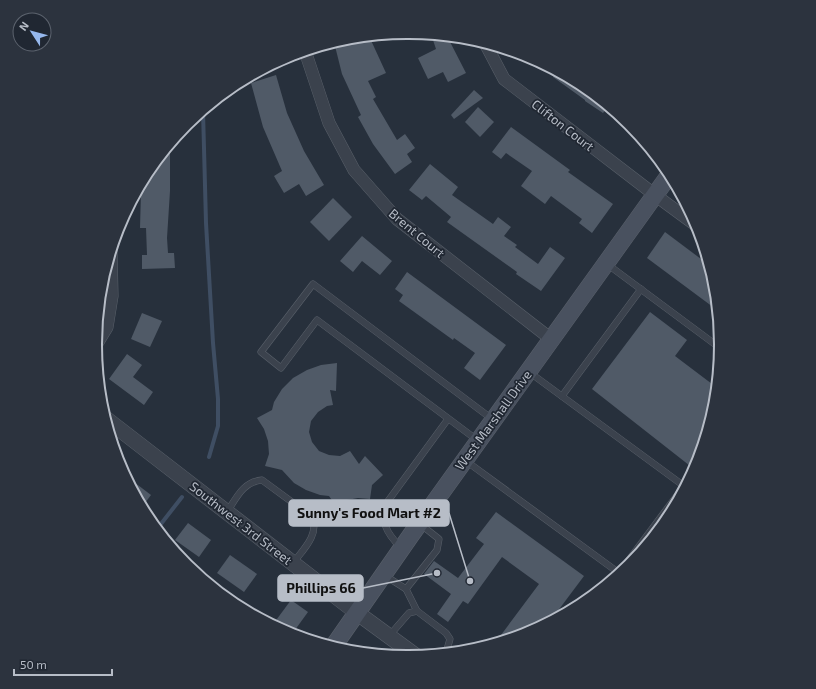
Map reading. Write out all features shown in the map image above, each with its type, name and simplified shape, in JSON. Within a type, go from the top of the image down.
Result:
[{"type":"main road","name":"West Marshall Drive","points":[[337,642],[401,548],[665,180]]},
{"type":"street","name":"Clifton Court","points":[[488,49],[504,80],[686,218]]},
{"type":"street","name":"Brent Court","points":[[307,56],[329,123],[354,170],[359,176],[397,219],[551,338]]},
{"type":"street","points":[[103,334],[107,327],[112,296],[111,271]]},
{"type":"street","name":"Southwest 3rd Street","points":[[113,424],[356,612],[408,650]]},
{"type":"lane","points":[[606,263],[714,344]]},
{"type":"lane","points":[[478,441],[317,320],[282,368],[261,352],[313,284],[493,420]]},
{"type":"lane","points":[[562,396],[640,289]]},
{"type":"lane","points":[[528,371],[680,483]]},
{"type":"lane","points":[[401,548],[388,534],[386,528],[385,510],[388,501],[448,419]]},
{"type":"lane","points":[[464,460],[614,569]]},
{"type":"lane","points":[[227,512],[245,485],[262,480],[311,516],[315,522],[314,532],[293,563]]},
{"type":"lane","points":[[406,589],[437,550],[439,539],[419,523]]},
{"type":"lane","points":[[383,574],[406,589],[418,611],[446,633],[450,639],[448,647]]},
{"type":"lane","points":[[389,636],[409,613],[418,611]]},
{"type":"building","points":[[433,41],[450,42],[466,73],[448,82],[443,72],[428,79],[418,58],[436,49]]},
{"type":"building","points":[[372,42],[386,73],[368,81],[376,97],[373,99],[397,140],[405,134],[415,148],[407,154],[412,162],[395,174],[373,144],[358,117],[361,115],[342,74],[335,48]]},
{"type":"building","points":[[276,75],[287,113],[304,151],[324,185],[306,196],[299,184],[284,193],[274,176],[282,171],[263,127],[251,83]]},
{"type":"building","points":[[553,77],[578,90],[605,111],[603,113]]},
{"type":"building","points":[[474,90],[483,98],[454,119],[451,115]]},
{"type":"building","points":[[478,107],[494,122],[480,137],[465,122]]},
{"type":"building","points":[[511,127],[570,170],[568,172],[613,204],[592,233],[579,223],[582,219],[551,196],[545,204],[521,186],[532,171],[506,153],[501,159],[492,152]]},
{"type":"building","points":[[170,154],[170,191],[167,238],[168,253],[174,253],[175,268],[142,269],[142,255],[147,255],[146,228],[140,228],[141,196]]},
{"type":"building","points":[[430,164],[458,187],[452,195],[493,224],[498,217],[511,227],[504,236],[517,245],[515,247],[538,264],[550,247],[565,258],[541,291],[447,222],[451,217],[426,196],[422,200],[409,190]]},
{"type":"building","points":[[333,198],[352,217],[329,241],[310,222]]},
{"type":"building","points":[[665,232],[701,259],[708,285],[711,306],[647,258]]},
{"type":"building","points":[[362,236],[392,261],[380,275],[362,261],[353,272],[340,261]]},
{"type":"building","points":[[407,272],[506,345],[480,380],[464,368],[475,353],[454,338],[453,340],[399,301],[403,295],[395,289]]},
{"type":"building","points":[[650,312],[687,340],[675,356],[711,383],[703,424],[688,465],[592,389]]},
{"type":"building","points":[[142,313],[162,321],[150,347],[131,339]]},
{"type":"building","points":[[127,354],[142,365],[133,377],[153,392],[144,405],[109,379]]},
{"type":"building","points":[[337,363],[336,391],[330,390],[333,405],[327,406],[318,412],[311,421],[309,432],[312,442],[319,451],[329,455],[340,456],[350,451],[359,464],[365,456],[383,475],[372,485],[370,499],[358,498],[347,500],[336,506],[329,496],[320,495],[306,490],[294,483],[282,470],[265,466],[269,454],[268,441],[264,429],[257,418],[272,410],[274,402],[282,389],[293,378],[307,370],[321,365]]},
{"type":"building","points":[[136,483],[151,495],[146,502]]},
{"type":"building","points":[[496,512],[584,576],[558,610],[525,627],[500,636],[539,584],[502,557],[468,604],[463,601],[448,622],[437,614],[451,594],[424,574],[434,561],[458,578],[484,544],[476,538]]},
{"type":"building","points":[[188,523],[211,540],[199,557],[175,540]]},
{"type":"building","points":[[230,555],[257,574],[244,592],[217,573]]},
{"type":"building","points":[[291,600],[308,612],[296,629],[276,620]]},
{"type":"waterway","points":[[203,118],[206,223],[218,399],[218,426],[209,457]]},
{"type":"waterway","points":[[161,524],[182,497]]},
{"type":"place","name":"Phillips 66","points":[[437,573]]},
{"type":"place","name":"Sunny's Food Mart #2","points":[[470,581]]}]
